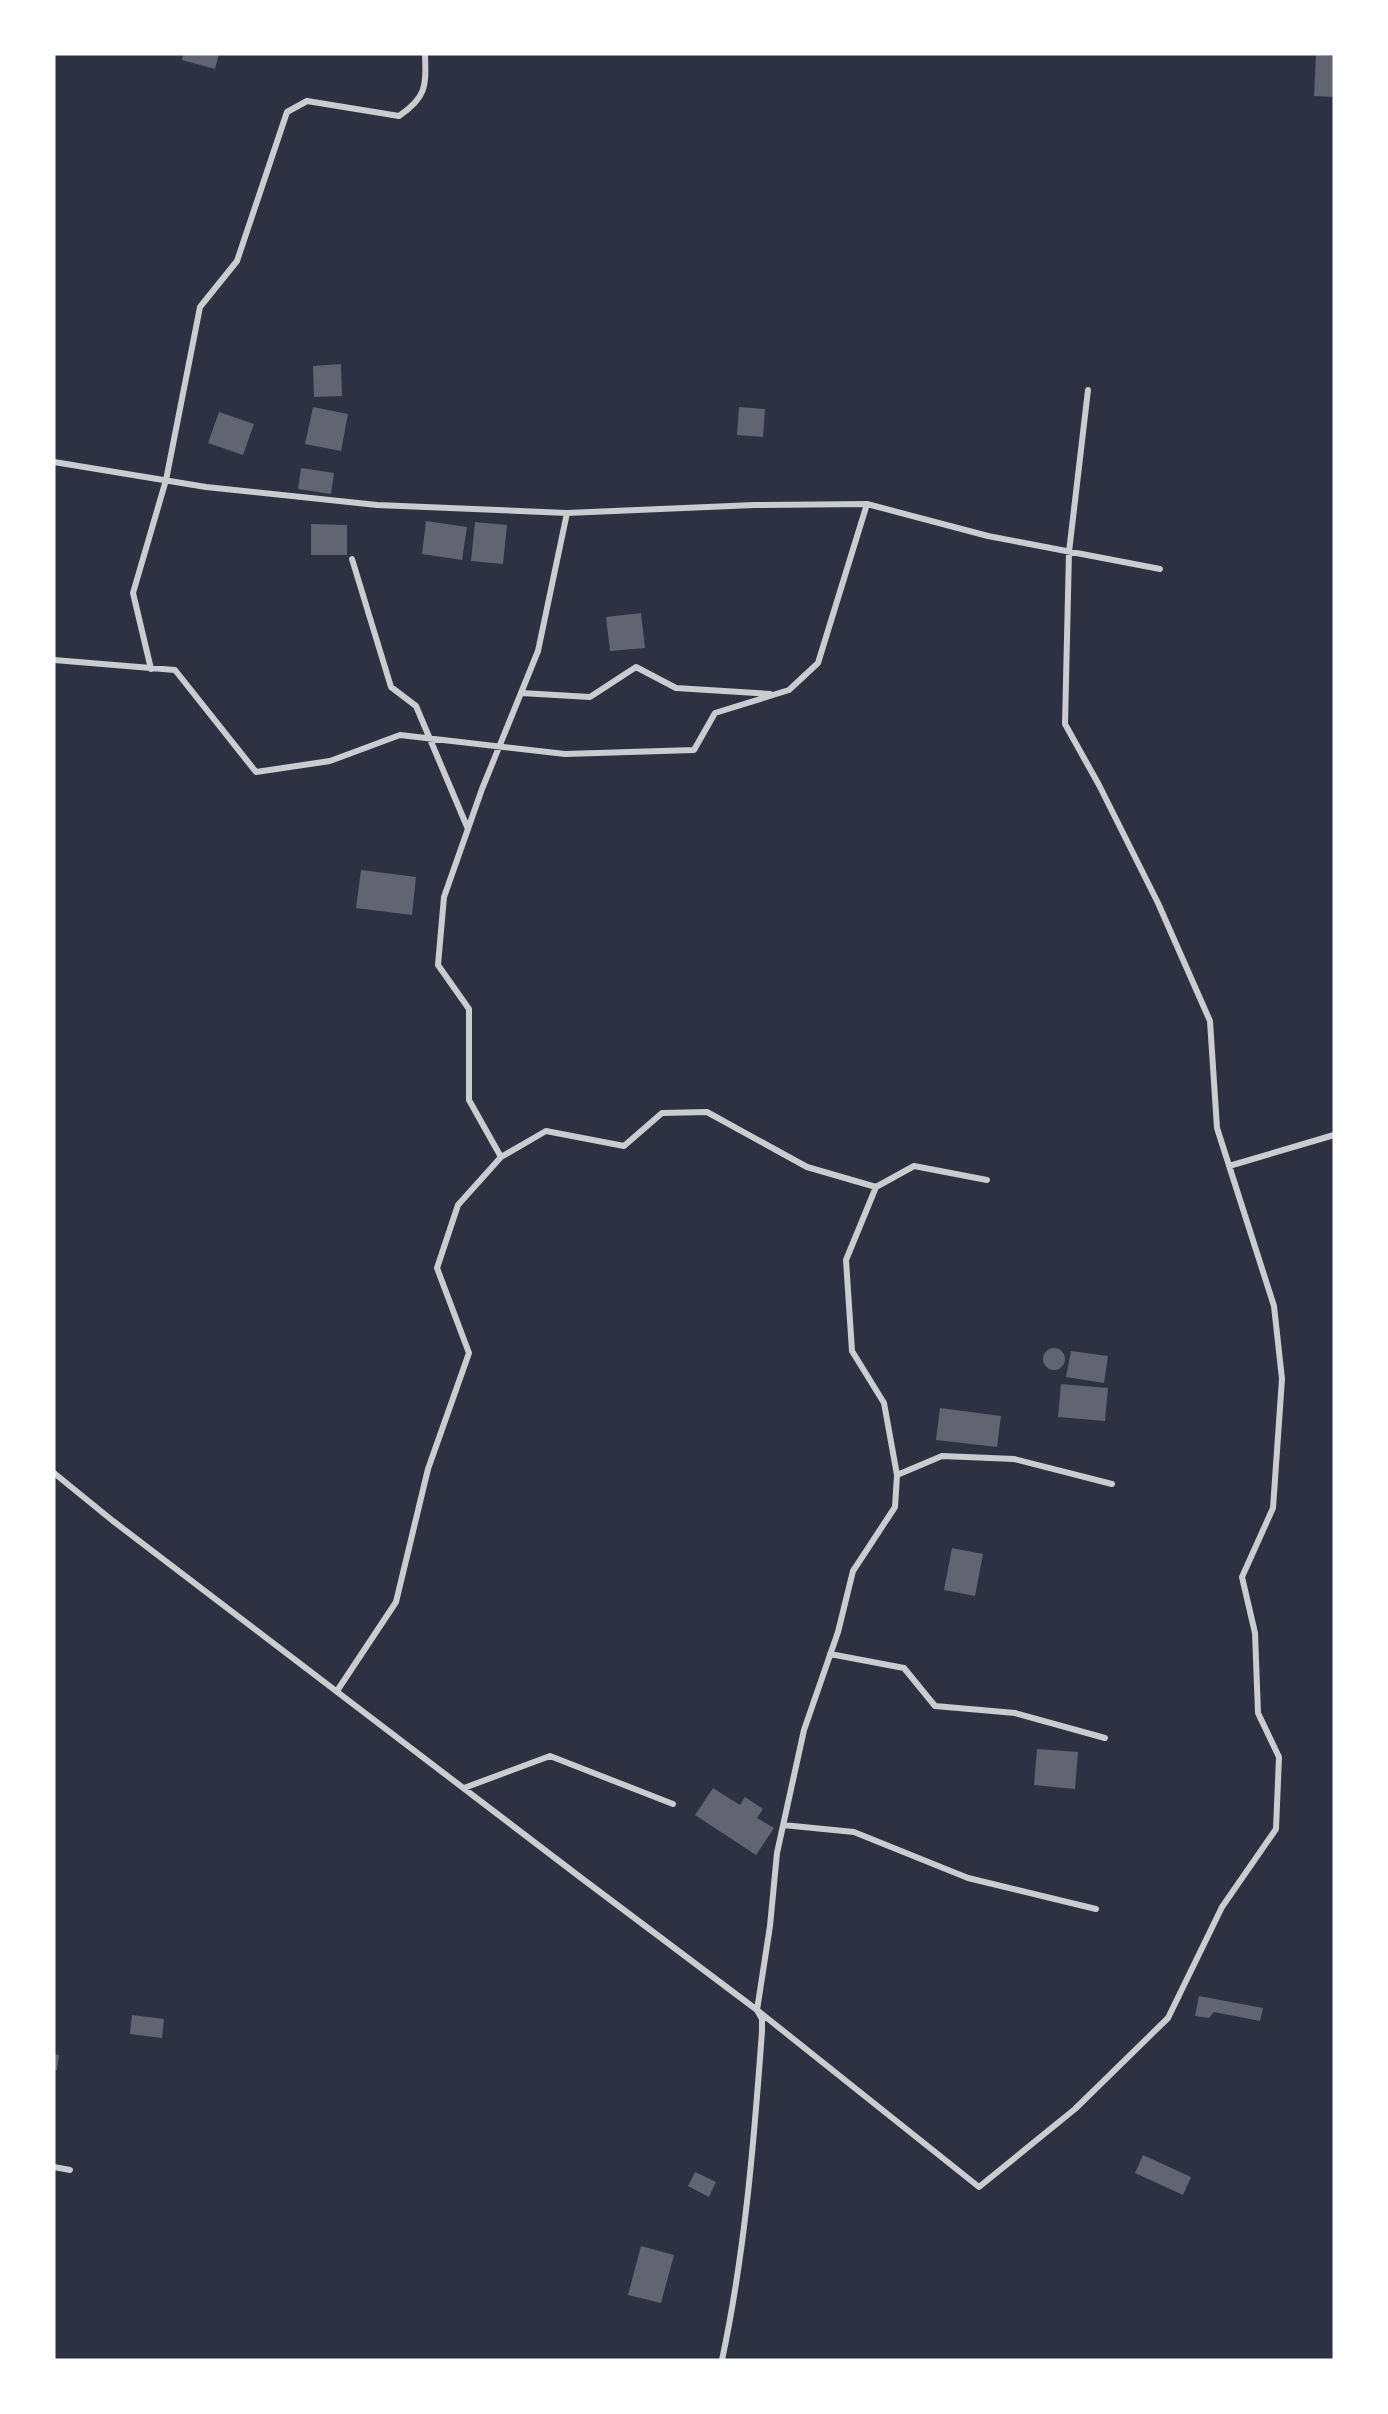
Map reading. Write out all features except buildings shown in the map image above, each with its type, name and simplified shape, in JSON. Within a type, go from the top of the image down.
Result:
[{"type":"street","points":[[151,669],[133,593],[166,480],[200,308],[237,261],[287,112],[308,101],[399,116],[414,106],[426,84],[425,54]]},
{"type":"street","points":[[54,1473],[113,1521],[757,2010],[979,2187],[1075,2109],[1168,2018],[1222,1907],[1276,1829],[1279,1757],[1258,1713],[1255,1633],[1242,1576],[1273,1508],[1282,1379],[1274,1306],[1217,1128],[1210,1021],[1158,903],[1099,785],[1065,724],[1069,552],[1088,390]]},
{"type":"street","points":[[54,462],[166,480],[377,505],[567,513],[754,505],[867,504],[988,536],[1160,569]]},
{"type":"street","points":[[54,660],[175,670],[256,772],[330,761],[400,735],[565,754],[694,750],[716,713],[789,690],[818,663],[867,504]]},
{"type":"street","points":[[501,1157],[469,1100],[469,1009],[438,965],[444,897],[537,651],[567,513]]},
{"type":"street","points":[[352,559],[391,687],[416,706],[468,829]]},
{"type":"street","points":[[521,693],[590,697],[636,667],[676,688],[776,694]]},
{"type":"street","points":[[337,1691],[396,1602],[428,1470],[469,1353],[437,1268],[458,1205],[501,1157],[546,1131],[624,1146],[662,1113],[707,1112],[807,1167],[876,1187]]},
{"type":"street","points":[[1229,1166],[1334,1135]]},
{"type":"street","points":[[722,2360],[735,2298],[753,2145],[762,2031],[762,2019],[757,2010],[770,1926],[777,1853],[804,1730],[838,1632],[853,1571],[895,1507],[897,1475],[884,1402],[852,1351],[846,1260],[876,1187],[914,1166],[987,1180]]},
{"type":"street","points":[[897,1475],[942,1456],[1004,1458],[1112,1484]]},
{"type":"street","points":[[830,1654],[904,1668],[935,1706],[1015,1713],[1106,1737]]},
{"type":"street","points":[[464,1788],[550,1756],[673,1804]]},
{"type":"street","points":[[783,1825],[854,1832],[968,1878],[1096,1909]]},
{"type":"street","points":[[54,2167],[70,2170]]}]
